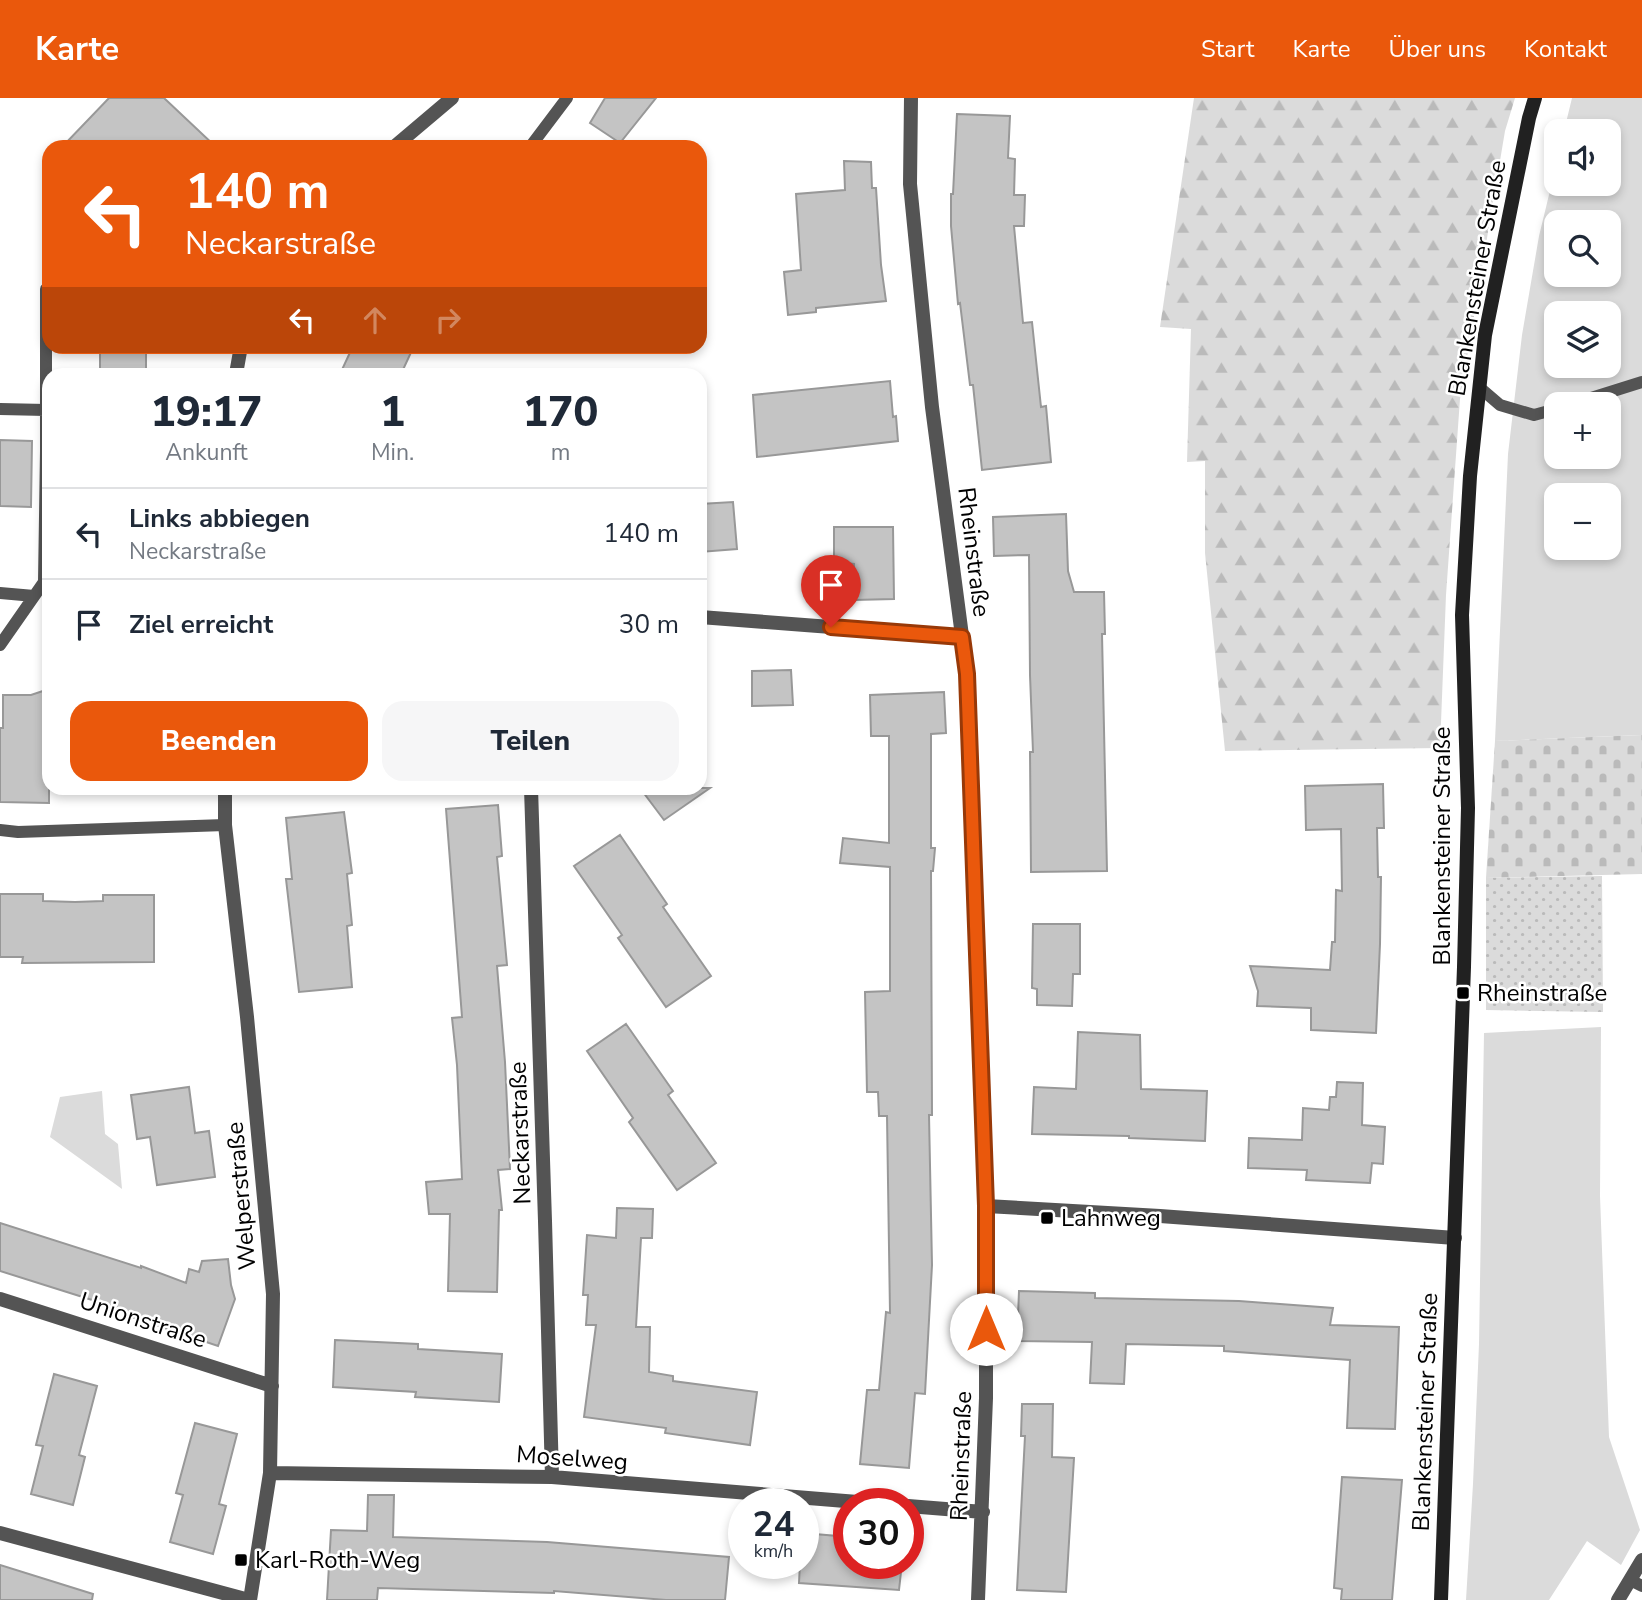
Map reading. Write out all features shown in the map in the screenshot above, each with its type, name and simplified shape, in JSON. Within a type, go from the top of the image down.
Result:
[{"type":"main road","name":"Blankensteiner Straße","points":[[1441,1600],[1468,808],[1462,615],[1470,476],[1485,335],[1535,98]]},
{"type":"street","points":[[402,140],[452,98]]},
{"type":"street","name":"Rheinstraße","points":[[911,98],[910,184],[932,407],[967,674],[986,1206],[986,1398],[978,1600]]},
{"type":"street","points":[[707,618],[962,637]]},
{"type":"street","name":"Welperstraße","points":[[225,795],[225,825],[247,1017],[273,1294],[270,1473],[250,1600]]},
{"type":"street","name":"Neckarstraße","points":[[531,795],[552,1477]]},
{"type":"street","points":[[986,1206],[1455,1238]]},
{"type":"street","name":"Unionstraße","points":[[0,1298],[272,1386]]},
{"type":"street","name":"Moselweg","points":[[270,1473],[552,1477],[833,1500]]},
{"type":"street","points":[[924,1507],[983,1512]]},
{"type":"street","points":[[0,1533],[250,1600]]},
{"type":"street","points":[[1618,1600],[1636,1583],[1642,1560]]},
{"type":"lane","points":[[535,140],[567,98]]},
{"type":"lane","points":[[1611,392],[1642,382]]},
{"type":"lane","points":[[1479,387],[1500,404],[1534,415],[1544,412]]},
{"type":"lane","points":[[0,409],[42,410]]},
{"type":"lane","points":[[0,645],[42,585]]},
{"type":"lane","points":[[0,593],[34,596]]},
{"type":"lane","points":[[0,830],[18,832],[225,825]]},
{"type":"green space","points":[[1194,98],[1515,98],[1505,131],[1460,399],[1446,595],[1440,748],[1225,751],[1205,553],[1205,461],[1187,462],[1191,329],[1160,327]]},
{"type":"green space","points":[[1572,98],[1642,98],[1642,735],[1495,741],[1508,454],[1522,335],[1544,215],[1544,287],[1621,287],[1621,210],[1545,210],[1549,196],[1621,196],[1621,119],[1567,119]]},
{"type":"green space","points":[[1642,735],[1642,874],[1486,878],[1495,741]]},
{"type":"green space","points":[[1602,876],[1603,1012],[1486,1010],[1486,878]]},
{"type":"green space","points":[[1601,1027],[1600,1196],[1609,1437],[1640,1530],[1621,1565],[1587,1541],[1549,1600],[1466,1600],[1479,1344],[1484,1033]]},
{"type":"green space","points":[[102,1091],[105,1134],[118,1144],[122,1189],[50,1137],[60,1097]]},
{"type":"building","points":[[109,98],[164,98],[209,140],[69,140]]},
{"type":"building","points":[[605,98],[656,98],[622,140],[616,140],[590,123]]},
{"type":"building","points":[[957,114],[1010,116],[1008,158],[1015,159],[1014,195],[1025,195],[1024,226],[1014,226],[1023,323],[1032,322],[1041,407],[1046,406],[1051,462],[982,470],[973,385],[970,385],[960,303],[958,304],[951,226]]},
{"type":"building","points":[[844,161],[871,162],[872,188],[876,188],[886,301],[816,308],[816,312],[788,315],[784,272],[801,270],[796,194],[845,190]]},
{"type":"building","points":[[100,354],[146,354],[146,368],[100,368]]},
{"type":"building","points":[[349,354],[410,354],[404,368],[343,368]]},
{"type":"building","points":[[890,381],[898,441],[757,457],[753,395]]},
{"type":"building","points":[[0,440],[32,441],[31,507],[0,506]]},
{"type":"building","points":[[733,502],[737,549],[707,551],[707,504]]},
{"type":"building","points":[[1066,514],[1068,571],[1074,592],[1104,592],[1105,634],[1102,634],[1107,871],[1031,872],[1030,752],[1033,752],[1029,555],[994,556],[993,517]]},
{"type":"building","points":[[834,527],[893,527],[894,599],[854,600],[854,564],[834,562]]},
{"type":"building","points":[[791,670],[793,705],[752,706],[752,671]]},
{"type":"building","points":[[42,691],[42,795],[49,795],[49,803],[0,802],[3,695],[31,695]]},
{"type":"building","points":[[944,692],[946,733],[931,734],[931,848],[935,848],[931,871],[932,1115],[929,1115],[932,1265],[925,1394],[915,1393],[909,1468],[860,1464],[867,1390],[879,1390],[886,1312],[890,1313],[887,1116],[879,1116],[878,1092],[867,1092],[865,992],[890,991],[890,867],[840,863],[843,838],[889,843],[889,736],[871,736],[870,695]]},
{"type":"building","points":[[1383,784],[1384,828],[1377,828],[1378,877],[1381,877],[1376,1033],[1311,1030],[1311,1008],[1257,1006],[1258,991],[1250,966],[1330,970],[1332,942],[1335,942],[1336,890],[1342,891],[1341,829],[1306,830],[1305,786]]},
{"type":"building","points":[[645,795],[700,795],[664,820]]},
{"type":"building","points":[[498,805],[502,856],[497,857],[507,965],[497,966],[510,1169],[498,1170],[502,1210],[499,1210],[497,1292],[448,1291],[450,1214],[429,1214],[426,1182],[462,1179],[452,1018],[462,1017],[446,809]]},
{"type":"building","points":[[344,812],[352,873],[347,874],[352,925],[347,926],[352,987],[299,992],[286,879],[292,879],[286,818]]},
{"type":"building","points":[[620,835],[667,904],[663,907],[711,976],[666,1007],[618,938],[622,935],[574,866]]},
{"type":"building","points":[[0,894],[43,894],[43,901],[75,902],[103,901],[103,895],[154,895],[154,962],[22,963],[23,957],[0,957]]},
{"type":"building","points":[[1033,924],[1080,924],[1080,974],[1073,974],[1072,1006],[1037,1005],[1037,989],[1032,988]]},
{"type":"building","points":[[626,1024],[673,1091],[668,1095],[716,1163],[677,1190],[629,1122],[633,1118],[587,1051]]},
{"type":"building","points":[[1078,1032],[1140,1035],[1141,1089],[1207,1091],[1205,1141],[1032,1134],[1034,1087],[1076,1089]]},
{"type":"building","points":[[1337,1082],[1363,1083],[1362,1125],[1385,1127],[1383,1164],[1372,1163],[1370,1183],[1306,1180],[1307,1170],[1248,1168],[1249,1138],[1302,1140],[1303,1108],[1329,1110],[1330,1097],[1336,1097]]},
{"type":"building","points":[[189,1087],[195,1133],[209,1131],[215,1177],[157,1185],[150,1137],[137,1139],[131,1095]]},
{"type":"building","points":[[617,1208],[653,1209],[652,1238],[641,1238],[636,1327],[650,1327],[649,1372],[673,1376],[673,1381],[757,1392],[750,1445],[665,1433],[666,1428],[584,1417],[596,1325],[586,1325],[588,1295],[583,1295],[587,1235],[616,1238]]},
{"type":"building","points":[[0,1223],[141,1266],[186,1283],[189,1269],[199,1272],[202,1261],[228,1259],[235,1299],[218,1346],[126,1315],[127,1311],[0,1271]]},
{"type":"building","points":[[1019,1291],[1095,1293],[1095,1298],[1239,1301],[1333,1308],[1330,1325],[1399,1327],[1395,1429],[1347,1428],[1350,1360],[1224,1351],[1224,1346],[1126,1344],[1124,1384],[1090,1383],[1092,1342],[1017,1341]]},
{"type":"building","points":[[335,1340],[418,1344],[418,1349],[502,1354],[499,1402],[415,1397],[416,1392],[333,1387]]},
{"type":"building","points":[[54,1374],[97,1386],[79,1455],[85,1457],[73,1505],[31,1494],[43,1446],[36,1445]]},
{"type":"building","points":[[1022,1404],[1053,1404],[1052,1457],[1074,1458],[1066,1592],[1017,1590],[1025,1436],[1021,1436]]},
{"type":"building","points":[[195,1423],[237,1434],[219,1504],[226,1506],[213,1554],[170,1542],[183,1495],[176,1493]]},
{"type":"building","points":[[1342,1477],[1402,1480],[1392,1600],[1341,1600],[1342,1589],[1334,1588]]},
{"type":"building","points":[[368,1495],[394,1495],[393,1537],[547,1542],[728,1557],[725,1600],[666,1600],[554,1591],[378,1588],[377,1600],[327,1600],[331,1530],[367,1531]]},
{"type":"building","points":[[819,1534],[833,1536],[833,1579],[900,1579],[899,1590],[799,1583],[799,1579],[819,1579]]},
{"type":"building","points":[[0,1565],[93,1594],[92,1600],[0,1600]]},
{"type":"place","name":"Rheinstraße","points":[[1463,993]]},
{"type":"place","name":"Lahnweg","points":[[1047,1218]]},
{"type":"place","name":"Karl-Roth-Weg","points":[[241,1560]]},
{"type":"route","points":[[831,627],[962,637],[967,674],[986,1206],[986,1329]]}]
